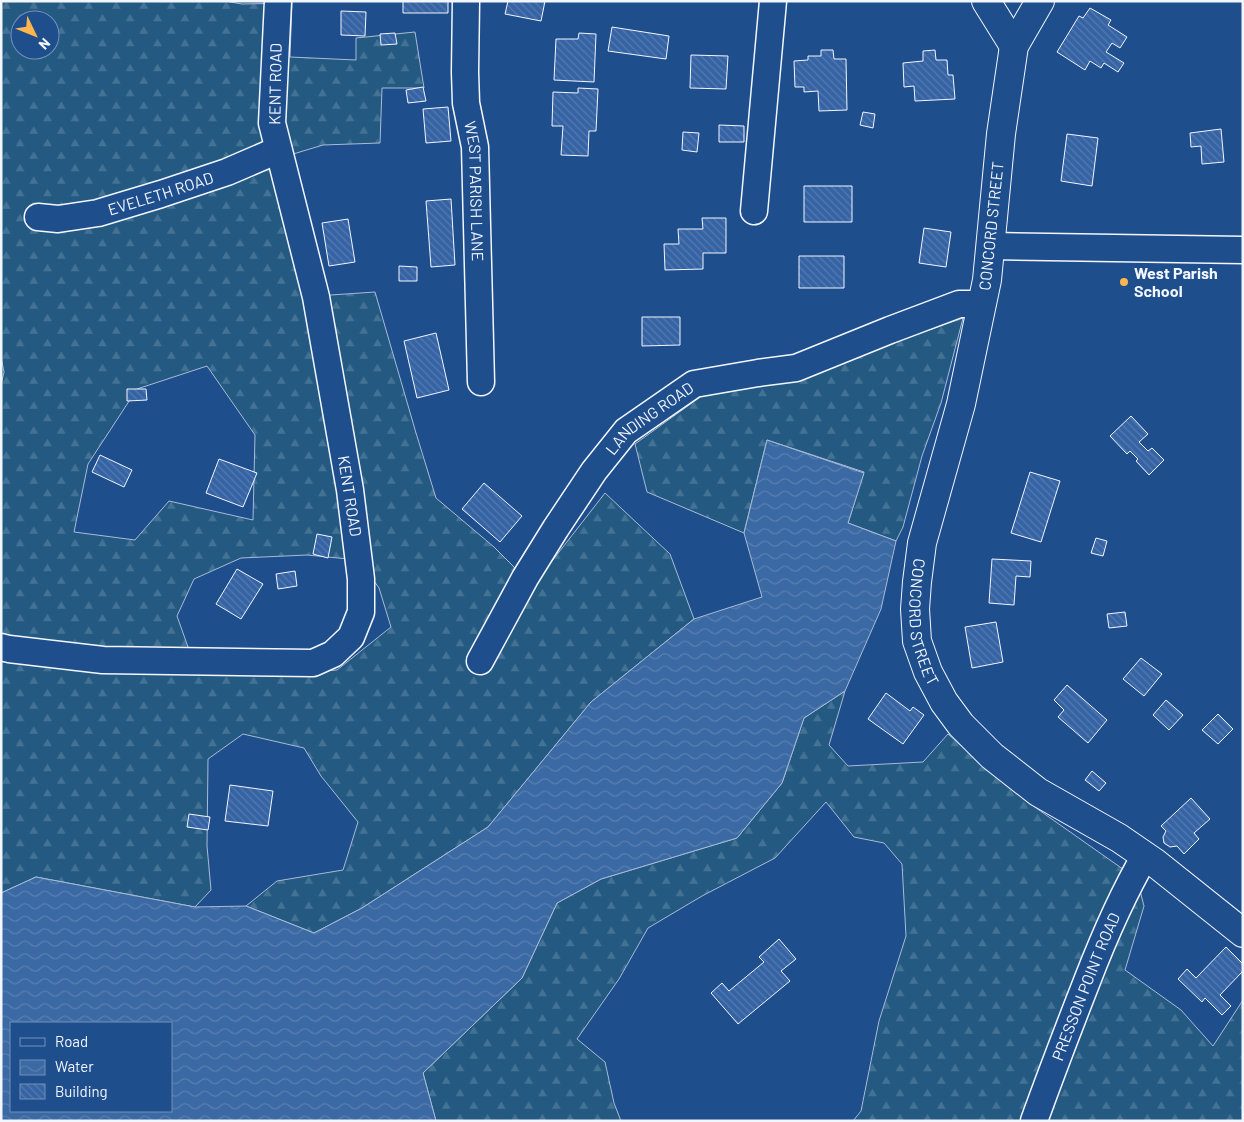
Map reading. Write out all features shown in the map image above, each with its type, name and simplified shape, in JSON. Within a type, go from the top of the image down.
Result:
[{"type":"main road","points":[[986,1],[1014,46]]},
{"type":"main road","name":"CONCORD STREET","points":[[1040,1],[1014,46],[1001,134],[991,246],[982,304],[961,404],[922,543],[915,609],[917,641],[928,672],[944,702],[961,725],[992,756],[1038,792],[1119,838],[1145,856],[1243,933]]},
{"type":"street","name":"KENT ROAD","points":[[1,647],[103,660],[313,663],[333,654],[351,637],[361,612],[361,579],[350,490],[316,297],[272,123],[278,1]]},
{"type":"street","name":"WEST PARISH LANE","points":[[466,1],[466,103],[475,146],[481,382]]},
{"type":"street","points":[[754,211],[773,1]]},
{"type":"street","name":"EVELETH ROAD","points":[[38,217],[58,219],[98,213],[227,172],[278,150]]},
{"type":"street","points":[[991,246],[1243,250]]},
{"type":"street","name":"LANDING ROAD","points":[[480,661],[525,578],[556,528],[594,471],[626,430],[694,384],[796,368],[959,304],[982,304]]},
{"type":"street","name":"PRESSON POINT ROAD","points":[[1034,1121],[1060,1047],[1105,935],[1124,893],[1145,856]]},
{"type":"green space","points":[[1,1],[225,1],[242,4],[292,3],[290,57],[356,60],[356,38],[415,32],[424,88],[382,88],[380,143],[323,145],[280,158],[316,296],[375,292],[436,498],[494,547],[525,578],[531,588],[605,493],[670,554],[694,619],[591,702],[488,827],[362,908],[314,933],[246,906],[277,881],[343,870],[358,822],[321,776],[304,748],[243,734],[208,759],[207,846],[211,890],[195,907],[36,877],[1,893],[1,385],[4,372],[1,357]],"holes":[[[207,366],[255,435],[253,520],[169,501],[135,540],[74,532],[88,464],[137,389]],[[307,555],[359,560],[379,588],[391,627],[337,670],[308,672],[193,661],[177,616],[194,579],[241,558]]]},
{"type":"green space","points":[[963,318],[941,403],[922,456],[903,527],[896,541],[848,523],[864,472],[767,440],[744,533],[647,492],[635,444],[703,395],[864,353]]},
{"type":"green space","points":[[845,691],[829,745],[848,766],[923,762],[948,734],[1029,803],[1137,879],[1144,906],[1125,970],[1181,1010],[1213,1046],[1243,1000],[1243,1121],[853,1121],[861,1111],[879,1021],[906,936],[902,864],[884,843],[854,837],[826,802],[775,858],[702,896],[648,928],[619,979],[577,1039],[605,1062],[614,1103],[621,1121],[436,1121],[423,1073],[522,978],[557,903],[601,879],[737,838],[782,783],[804,718]]},
{"type":"water","points":[[767,440],[864,473],[848,523],[896,541],[881,609],[845,691],[804,718],[782,783],[737,838],[601,879],[557,903],[522,978],[423,1073],[436,1121],[1,1121],[1,893],[36,877],[195,907],[246,906],[314,933],[362,908],[488,827],[591,702],[694,619],[762,597],[744,533]]},
{"type":"building","points":[[403,1],[448,1],[448,13],[403,13]]},
{"type":"building","points":[[508,1],[545,1],[541,21],[505,14]]},
{"type":"building","points":[[1090,8],[1111,20],[1108,25],[1127,37],[1120,48],[1112,43],[1106,52],[1124,63],[1118,72],[1104,63],[1101,68],[1090,61],[1085,70],[1057,52],[1079,16],[1083,18]]},
{"type":"building","points":[[341,11],[366,12],[365,36],[341,35]]},
{"type":"building","points":[[612,27],[669,36],[666,59],[608,51]]},
{"type":"building","points":[[395,33],[397,44],[381,45],[380,34]]},
{"type":"building","points":[[579,33],[596,34],[594,82],[554,80],[556,39],[578,39]]},
{"type":"building","points":[[821,50],[833,50],[834,59],[846,59],[847,110],[819,111],[818,91],[804,92],[804,87],[795,87],[794,61],[808,60],[808,56],[821,56]]},
{"type":"building","points":[[935,50],[936,60],[947,60],[948,75],[953,75],[955,99],[915,101],[914,86],[904,87],[903,63],[923,61],[923,51]]},
{"type":"building","points":[[691,55],[728,56],[726,89],[690,88]]},
{"type":"building","points":[[423,87],[426,101],[408,103],[406,90]]},
{"type":"building","points":[[578,88],[598,89],[596,131],[589,131],[588,156],[561,155],[563,126],[552,126],[553,92],[578,93]]},
{"type":"building","points":[[448,107],[451,141],[426,143],[423,109]]},
{"type":"building","points":[[863,112],[875,114],[873,128],[860,125]]},
{"type":"building","points":[[719,125],[744,126],[744,142],[719,142]]},
{"type":"building","points":[[1221,129],[1224,162],[1202,164],[1201,146],[1191,147],[1190,133]]},
{"type":"building","points":[[683,132],[699,133],[697,152],[682,150]]},
{"type":"building","points":[[1067,134],[1098,138],[1092,186],[1061,181]]},
{"type":"building","points":[[804,186],[852,186],[852,222],[804,222]]},
{"type":"building","points":[[451,199],[455,265],[431,267],[426,201]]},
{"type":"building","points":[[702,218],[726,218],[726,253],[703,253],[703,269],[665,270],[664,244],[679,244],[678,229],[703,229]]},
{"type":"building","points":[[348,219],[355,262],[329,266],[322,223]]},
{"type":"building","points":[[924,228],[951,232],[946,267],[919,263]]},
{"type":"building","points":[[799,256],[844,256],[844,288],[799,288]]},
{"type":"building","points":[[399,266],[417,267],[417,281],[399,281]]},
{"type":"building","points":[[642,317],[680,317],[680,345],[642,346]]},
{"type":"building","points":[[436,333],[449,390],[417,398],[404,341]]},
{"type":"building","points":[[127,389],[146,389],[147,400],[127,401]]},
{"type":"building","points":[[1131,416],[1148,434],[1139,442],[1148,451],[1152,448],[1164,460],[1149,475],[1136,461],[1138,459],[1130,451],[1127,454],[1110,436]]},
{"type":"building","points":[[100,455],[132,470],[124,487],[92,472]]},
{"type":"building","points":[[219,459],[257,473],[243,507],[206,493]]},
{"type":"building","points":[[1030,472],[1060,481],[1041,542],[1011,533]]},
{"type":"building","points":[[484,483],[522,516],[500,542],[462,509]]},
{"type":"building","points":[[317,534],[332,537],[328,558],[313,554]]},
{"type":"building","points":[[1096,538],[1107,541],[1103,556],[1091,553]]},
{"type":"building","points":[[992,559],[1031,561],[1030,577],[1016,576],[1014,605],[989,603]]},
{"type":"building","points":[[237,569],[263,584],[241,619],[216,604]]},
{"type":"building","points":[[295,571],[297,586],[278,589],[276,574]]},
{"type":"building","points":[[1125,612],[1127,626],[1109,628],[1107,614]]},
{"type":"building","points":[[996,622],[1003,662],[972,668],[965,627]]},
{"type":"building","points":[[1141,658],[1162,674],[1144,696],[1123,679]]},
{"type":"building","points":[[1067,685],[1107,720],[1088,743],[1058,717],[1064,710],[1054,700]]},
{"type":"building","points":[[886,693],[910,711],[913,707],[924,715],[903,744],[868,719]]},
{"type":"building","points":[[1166,700],[1183,715],[1169,730],[1153,715]]},
{"type":"building","points":[[1218,714],[1233,729],[1218,744],[1202,730]]},
{"type":"building","points":[[1092,771],[1106,783],[1099,791],[1085,780]]},
{"type":"building","points":[[230,785],[273,791],[268,826],[225,821]]},
{"type":"building","points":[[1191,798],[1210,819],[1194,833],[1199,839],[1184,854],[1177,846],[1170,847],[1164,843],[1163,837],[1166,831],[1161,826]]},
{"type":"building","points":[[189,814],[210,817],[208,830],[187,827]]},
{"type":"building","points":[[779,939],[796,959],[781,971],[790,981],[738,1024],[711,993],[722,983],[729,991],[764,962],[759,957]]},
{"type":"building","points":[[1226,947],[1243,964],[1243,971],[1220,995],[1231,1006],[1222,1015],[1205,998],[1202,1002],[1178,979],[1187,969],[1196,978]]},
{"type":"place","name":"West Parish School","points":[[1124,282]]}]
